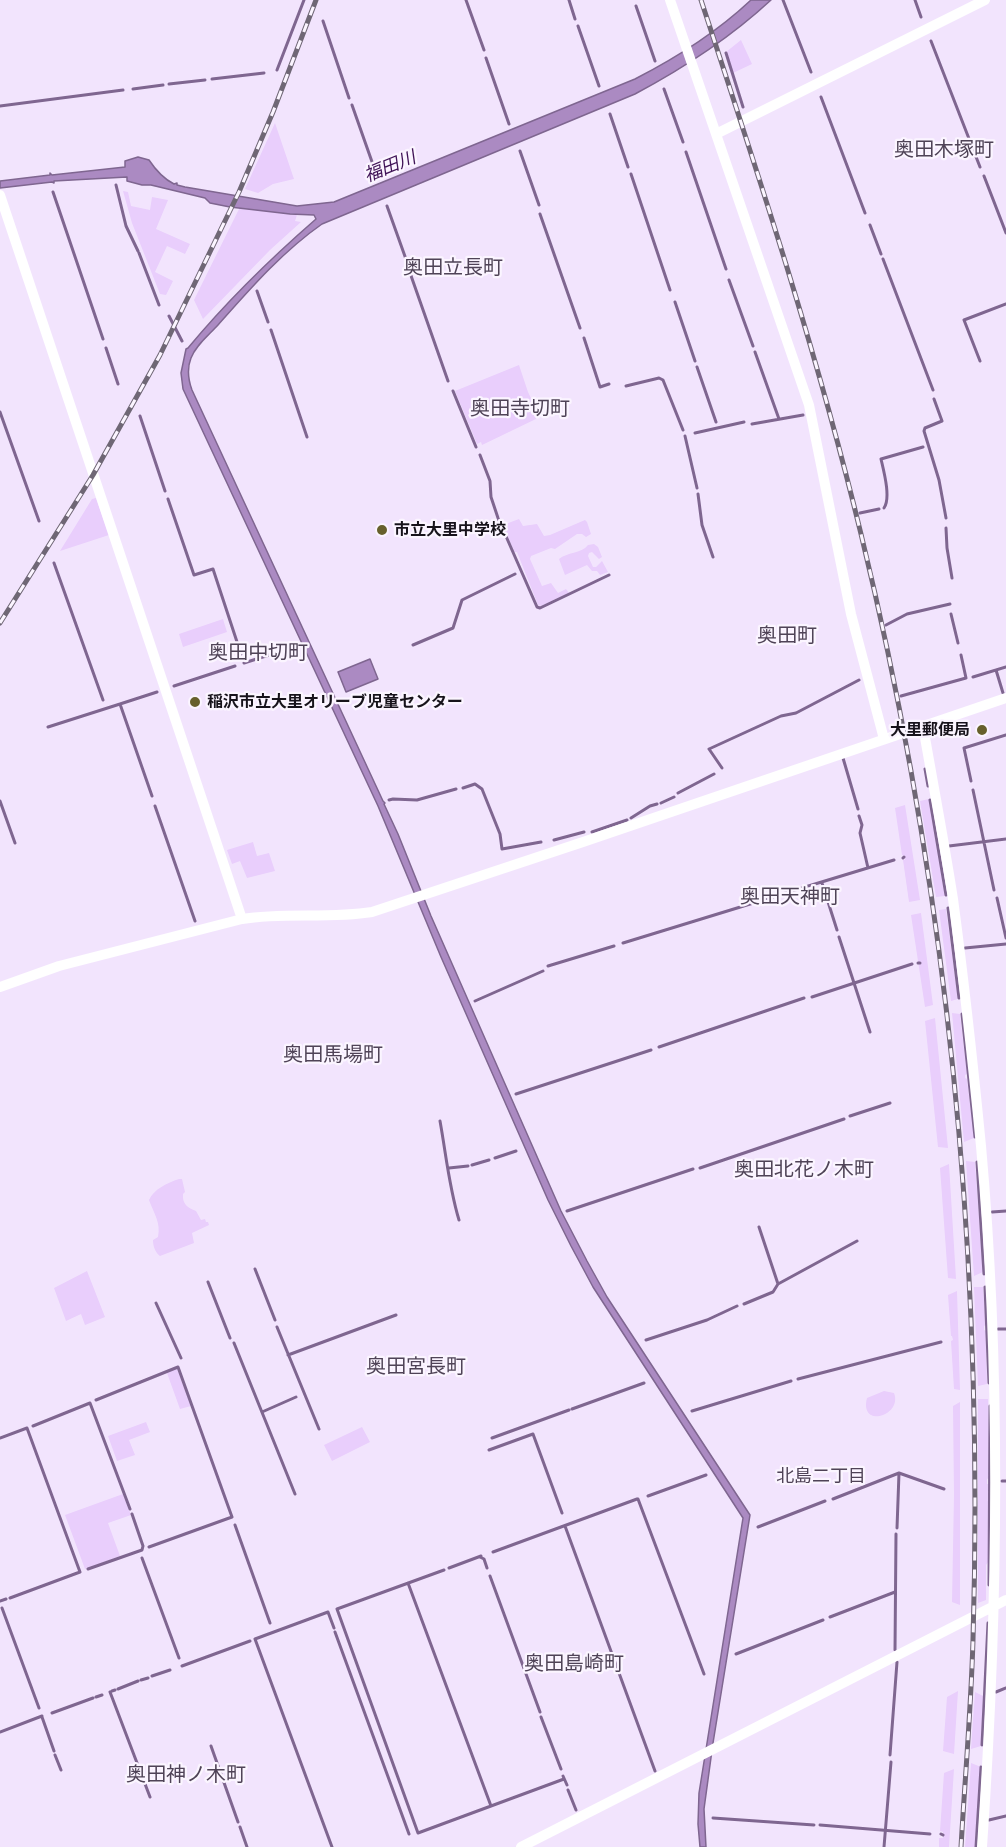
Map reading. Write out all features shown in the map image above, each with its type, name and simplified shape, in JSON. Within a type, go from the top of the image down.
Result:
[{"type":"street","points":[[670,0],[809,405],[851,614],[884,739]]},
{"type":"street","points":[[716,134],[985,0]]},
{"type":"street","points":[[0,195],[242,919]]},
{"type":"street","points":[[0,987],[59,966],[242,919],[271,915],[352,915],[372,912],[1006,698]]},
{"type":"street","points":[[923,726],[952,898],[966,1001],[981,1148],[990,1279],[996,1529],[995,1606],[989,1751],[982,1847]]},
{"type":"street","points":[[521,1847],[1006,1600]]},
{"type":"shaded area","points":[[751,0],[771,0],[706,52],[635,94],[322,224],[280,259],[203,340],[193,353],[189,370],[192,390],[385,803],[431,916],[561,1211],[607,1297],[750,1515],[704,1809],[706,1847],[700,1847],[699,1793],[743,1518],[593,1287],[548,1200],[441,957],[378,806],[183,389],[181,373],[186,349],[249,281],[316,219],[314,215],[210,203],[205,198],[127,181],[127,177],[54,181],[54,183],[0,188],[0,181],[50,175],[50,173],[52,175],[125,167],[125,161],[138,157],[149,160],[170,182],[185,187],[297,206],[334,202],[635,79],[696,44]]},
{"type":"shaded area","points":[[741,40],[752,64],[733,73],[726,52]]},
{"type":"shaded area","points":[[275,123],[294,179],[273,184],[258,193],[245,189]]},
{"type":"shaded area","points":[[123,191],[128,192],[131,206],[150,210],[152,197],[168,200],[156,229],[190,244],[185,254],[167,246],[155,272],[173,281],[166,295],[160,294],[132,223]]},
{"type":"shaded area","points":[[240,207],[297,215],[295,221],[301,222],[270,250],[203,319],[194,300]]},
{"type":"shaded area","points":[[519,365],[538,418],[482,445],[481,442],[477,444],[455,391]]},
{"type":"shaded area","points":[[96,498],[109,535],[60,551],[92,499]]},
{"type":"shaded area","points":[[519,519],[523,526],[537,524],[544,536],[585,520],[591,534],[586,537],[577,534],[555,549],[551,548],[531,556],[530,559],[542,586],[551,583],[558,593],[566,589],[569,593],[541,606],[538,605],[517,552],[514,552],[503,525]]},
{"type":"shaded area","points":[[594,544],[598,547],[602,557],[599,559],[592,552],[589,553],[593,567],[602,561],[608,572],[600,575],[587,565],[565,575],[559,559]]},
{"type":"shaded area","points":[[223,619],[227,632],[183,647],[179,634]]},
{"type":"shaded area","points":[[370,659],[378,679],[346,692],[338,672]]},
{"type":"shaded area","points":[[929,799],[945,896],[936,897],[920,801]]},
{"type":"shaded area","points":[[905,805],[920,900],[909,902],[903,860],[905,860],[902,855],[895,808]]},
{"type":"shaded area","points":[[253,842],[257,856],[269,853],[275,871],[247,878],[240,861],[232,864],[227,850]]},
{"type":"shaded area","points":[[946,909],[958,999],[951,1001],[939,910]]},
{"type":"shaded area","points":[[921,913],[933,1005],[925,1007],[911,915]]},
{"type":"shaded area","points":[[952,1013],[960,1014],[967,1074],[965,1078],[967,1079],[974,1138],[964,1142]]},
{"type":"shaded area","points":[[935,1018],[948,1148],[938,1147],[925,1021]]},
{"type":"shaded area","points":[[966,1161],[975,1162],[983,1272],[974,1276]]},
{"type":"shaded area","points":[[949,1164],[956,1279],[948,1278],[940,1168]]},
{"type":"shaded area","points":[[182,1179],[185,1203],[209,1225],[192,1233],[194,1243],[160,1256],[153,1242],[158,1237],[158,1222],[149,1200],[161,1187]]},
{"type":"shaded area","points":[[87,1271],[105,1317],[85,1325],[81,1314],[66,1321],[54,1288]]},
{"type":"shaded area","points":[[974,1287],[983,1287],[986,1325],[984,1330],[986,1331],[987,1384],[978,1386]]},
{"type":"shaded area","points":[[957,1291],[960,1390],[954,1389],[951,1341],[953,1340],[948,1295]]},
{"type":"shaded area","points":[[177,1368],[191,1406],[180,1409],[167,1373]]},
{"type":"shaded area","points":[[884,1391],[894,1393],[895,1401],[892,1408],[881,1416],[869,1414],[866,1408],[867,1398]]},
{"type":"shaded area","points":[[978,1399],[988,1399],[989,1478],[987,1479],[986,1600],[978,1603]]},
{"type":"shaded area","points":[[960,1402],[960,1605],[952,1602],[953,1406]]},
{"type":"shaded area","points":[[146,1422],[150,1432],[129,1440],[135,1455],[117,1461],[108,1436]]},
{"type":"shaded area","points":[[362,1427],[370,1442],[332,1461],[324,1445]]},
{"type":"shaded area","points":[[123,1494],[131,1515],[108,1523],[120,1556],[85,1569],[65,1515]]},
{"type":"shaded area","points":[[958,1691],[954,1754],[943,1751],[947,1697]]},
{"type":"shaded area","points":[[975,1692],[983,1696],[981,1746],[971,1749]]},
{"type":"shaded area","points":[[971,1763],[981,1767],[975,1847],[965,1847]]},
{"type":"shaded area","points":[[954,1769],[949,1847],[939,1847],[939,1838],[943,1838],[943,1832],[940,1831],[944,1773]]},
{"type":"waterway","points":[[277,70],[304,0]]},
{"type":"waterway","points":[[466,0],[484,50]]},
{"type":"waterway","points":[[569,0],[575,19]]},
{"type":"waterway","points":[[783,0],[811,72]]},
{"type":"waterway","points":[[915,0],[921,17]]},
{"type":"waterway","points":[[636,6],[655,61]]},
{"type":"waterway","points":[[323,21],[349,98]]},
{"type":"waterway","points":[[578,26],[599,86]]},
{"type":"waterway","points":[[931,41],[980,167]]},
{"type":"waterway","points":[[726,53],[743,107]]},
{"type":"waterway","points":[[486,58],[509,124]]},
{"type":"waterway","points":[[212,79],[264,73]]},
{"type":"waterway","points":[[169,84],[205,80]]},
{"type":"waterway","points":[[133,89],[163,85]]},
{"type":"waterway","points":[[664,89],[683,142]]},
{"type":"waterway","points":[[0,106],[123,90]]},
{"type":"waterway","points":[[821,97],[865,213]]},
{"type":"waterway","name":"福田川","points":[[352,105],[377,176]]},
{"type":"waterway","points":[[610,114],[628,167]]},
{"type":"waterway","points":[[520,151],[539,205]]},
{"type":"waterway","points":[[686,152],[726,269]]},
{"type":"waterway","points":[[631,174],[670,290]]},
{"type":"waterway","points":[[984,176],[1006,233]]},
{"type":"waterway","points":[[116,185],[126,226],[138,251]]},
{"type":"waterway","points":[[53,192],[103,339]]},
{"type":"waterway","points":[[387,206],[407,262]]},
{"type":"waterway","points":[[540,214],[580,328]]},
{"type":"waterway","points":[[870,225],[881,254]]},
{"type":"waterway","points":[[139,253],[159,305]]},
{"type":"waterway","points":[[883,259],[933,390]]},
{"type":"waterway","points":[[409,270],[448,381]]},
{"type":"waterway","points":[[729,280],[753,346]]},
{"type":"waterway","points":[[257,291],[268,322]]},
{"type":"waterway","points":[[675,302],[695,361]]},
{"type":"waterway","points":[[980,361],[964,320],[1006,304]]},
{"type":"waterway","points":[[169,316],[182,341]]},
{"type":"waterway","points":[[271,330],[307,437]]},
{"type":"waterway","points":[[584,338],[600,387],[609,384]]},
{"type":"waterway","points":[[106,348],[118,384]]},
{"type":"waterway","points":[[755,352],[779,419]]},
{"type":"waterway","points":[[697,367],[716,422]]},
{"type":"waterway","points":[[626,386],[659,378],[663,380],[683,430]]},
{"type":"waterway","points":[[453,391],[476,447]]},
{"type":"waterway","points":[[934,399],[942,421],[925,428],[924,431],[939,480],[946,518]]},
{"type":"waterway","points":[[0,412],[39,521]]},
{"type":"waterway","points":[[752,424],[803,415]]},
{"type":"waterway","points":[[140,416],[165,491]]},
{"type":"waterway","points":[[695,433],[744,422]]},
{"type":"waterway","points":[[685,436],[697,488]]},
{"type":"waterway","points":[[884,508],[887,492],[881,459],[923,447]]},
{"type":"waterway","points":[[480,455],[490,481],[491,497],[498,518],[537,607],[540,608],[609,575]]},
{"type":"waterway","points":[[698,494],[702,525],[713,557]]},
{"type":"waterway","points":[[168,499],[194,575],[213,569],[241,654]]},
{"type":"waterway","points":[[860,513],[879,509]]},
{"type":"waterway","points":[[946,528],[952,578]]},
{"type":"waterway","points":[[54,563],[103,700]]},
{"type":"waterway","points":[[413,645],[453,628],[462,600],[515,574]]},
{"type":"waterway","points":[[886,625],[907,614],[950,604]]},
{"type":"waterway","points":[[951,614],[958,643]]},
{"type":"waterway","points":[[244,663],[291,648]]},
{"type":"waterway","points":[[901,696],[966,678],[961,655]]},
{"type":"waterway","points":[[174,686],[235,666]]},
{"type":"waterway","points":[[973,677],[1006,667]]},
{"type":"waterway","points":[[996,670],[1003,693]]},
{"type":"waterway","points":[[722,768],[709,749],[781,716],[796,713],[859,680]]},
{"type":"waterway","points":[[152,796],[120,704],[157,692]]},
{"type":"waterway","points":[[48,727],[120,704]]},
{"type":"waterway","points":[[971,781],[964,748],[1006,735]]},
{"type":"waterway","points":[[843,758],[858,809]]},
{"type":"waterway","points":[[925,769],[928,786]]},
{"type":"waterway","points":[[678,793],[714,774]]},
{"type":"waterway","points":[[463,788],[475,784],[482,789],[500,834],[502,849],[541,842]]},
{"type":"waterway","points":[[389,800],[417,800],[456,789]]},
{"type":"waterway","points":[[973,790],[994,890]]},
{"type":"waterway","points":[[661,803],[674,797]]},
{"type":"waterway","points":[[930,800],[946,895]]},
{"type":"waterway","points":[[0,801],[15,843]]},
{"type":"waterway","points":[[631,818],[657,804]]},
{"type":"waterway","points":[[155,806],[195,921]]},
{"type":"waterway","points":[[859,816],[862,825],[860,833],[868,868]]},
{"type":"waterway","points":[[592,832],[627,820]]},
{"type":"waterway","points":[[554,840],[584,832]]},
{"type":"waterway","points":[[949,846],[1006,839]]},
{"type":"waterway","points":[[782,894],[894,860]]},
{"type":"waterway","points":[[822,883],[837,930]]},
{"type":"waterway","points":[[623,943],[773,897]]},
{"type":"waterway","points":[[997,898],[1006,938]]},
{"type":"waterway","points":[[948,908],[959,998]]},
{"type":"waterway","points":[[839,937],[870,1032]]},
{"type":"waterway","points":[[965,948],[1006,944]]},
{"type":"waterway","points":[[548,966],[614,946]]},
{"type":"waterway","points":[[812,997],[912,964]]},
{"type":"waterway","points":[[475,1001],[543,971]]},
{"type":"waterway","points":[[659,1047],[804,998]]},
{"type":"waterway","points":[[962,1014],[975,1137]]},
{"type":"waterway","points":[[516,1094],[651,1050]]},
{"type":"waterway","points":[[850,1116],[890,1103]]},
{"type":"waterway","points":[[700,1168],[844,1119]]},
{"type":"waterway","points":[[440,1121],[450,1183],[459,1220]]},
{"type":"waterway","points":[[495,1158],[516,1151]]},
{"type":"waterway","points":[[472,1165],[489,1160]]},
{"type":"waterway","points":[[977,1162],[984,1274]]},
{"type":"waterway","points":[[449,1168],[468,1166]]},
{"type":"waterway","points":[[567,1211],[693,1169]]},
{"type":"waterway","points":[[992,1212],[1006,1211]]},
{"type":"waterway","points":[[759,1227],[778,1284]]},
{"type":"waterway","points":[[744,1304],[773,1292],[778,1284],[857,1241]]},
{"type":"waterway","points":[[255,1269],[275,1320]]},
{"type":"waterway","points":[[208,1282],[230,1338]]},
{"type":"waterway","points":[[985,1287],[989,1383]]},
{"type":"waterway","points":[[156,1303],[181,1358]]},
{"type":"waterway","points":[[646,1340],[707,1320],[737,1306]]},
{"type":"waterway","points":[[288,1355],[396,1315]]},
{"type":"waterway","points":[[277,1327],[319,1429]]},
{"type":"waterway","points":[[998,1329],[1006,1329]]},
{"type":"waterway","points":[[798,1379],[941,1342]]},
{"type":"waterway","points":[[234,1343],[295,1494]]},
{"type":"waterway","points":[[96,1400],[178,1367],[232,1517],[149,1547]]},
{"type":"waterway","points":[[692,1411],[791,1381]]},
{"type":"waterway","points":[[572,1409],[644,1383]]},
{"type":"waterway","points":[[262,1412],[296,1397]]},
{"type":"waterway","points":[[33,1426],[90,1403],[130,1509]]},
{"type":"waterway","points":[[989,1585],[990,1406]]},
{"type":"waterway","points":[[492,1438],[569,1410]]},
{"type":"waterway","points":[[0,1438],[27,1428],[80,1572],[10,1598]]},
{"type":"waterway","points":[[489,1450],[533,1434],[562,1513]]},
{"type":"waterway","points":[[833,1499],[899,1473],[944,1489]]},
{"type":"waterway","points":[[897,1528],[899,1473]]},
{"type":"waterway","points":[[648,1496],[706,1475]]},
{"type":"waterway","points":[[493,1552],[637,1499]]},
{"type":"waterway","points":[[638,1499],[704,1674]]},
{"type":"waterway","points":[[758,1527],[825,1501]]},
{"type":"waterway","points":[[88,1569],[142,1550],[143,1546],[132,1514]]},
{"type":"waterway","points":[[235,1525],[270,1623]]},
{"type":"waterway","points":[[565,1526],[655,1771]]},
{"type":"waterway","points":[[895,1650],[896,1534]]},
{"type":"waterway","points":[[449,1568],[481,1556]]},
{"type":"waterway","points":[[480,1557],[484,1559],[487,1568]]},
{"type":"waterway","points":[[142,1558],[179,1658]]},
{"type":"waterway","points":[[444,1570],[337,1609],[418,1833],[564,1779]]},
{"type":"waterway","points":[[490,1576],[540,1712]]},
{"type":"waterway","points":[[408,1583],[491,1806]]},
{"type":"waterway","points":[[830,1617],[895,1592]]},
{"type":"waterway","points":[[0,1601],[6,1599]]},
{"type":"waterway","points":[[2,1608],[39,1708]]},
{"type":"waterway","points":[[332,1847],[255,1639],[328,1612],[334,1628]]},
{"type":"waterway","points":[[736,1654],[823,1620]]},
{"type":"waterway","points":[[982,1745],[988,1623]]},
{"type":"waterway","points":[[335,1632],[409,1834]]},
{"type":"waterway","points":[[182,1666],[250,1641]]},
{"type":"waterway","points":[[890,1755],[897,1662]]},
{"type":"waterway","points":[[152,1676],[170,1670]]},
{"type":"waterway","points":[[141,1680],[148,1678]]},
{"type":"waterway","points":[[118,1689],[138,1681]]},
{"type":"waterway","points":[[996,1692],[1006,1688]]},
{"type":"waterway","points":[[110,1692],[150,1797]]},
{"type":"waterway","points":[[96,1697],[102,1695]]},
{"type":"waterway","points":[[52,1713],[93,1698]]},
{"type":"waterway","points":[[0,1732],[42,1716]]},
{"type":"waterway","points":[[42,1717],[54,1751]]},
{"type":"waterway","points":[[541,1717],[561,1769]]},
{"type":"waterway","points":[[211,1746],[238,1822]]},
{"type":"waterway","points":[[55,1755],[61,1770]]},
{"type":"waterway","points":[[884,1847],[891,1762]]},
{"type":"waterway","points":[[976,1847],[981,1767]]},
{"type":"waterway","points":[[563,1776],[567,1785]]},
{"type":"waterway","points":[[568,1790],[576,1810]]},
{"type":"waterway","points":[[989,1820],[1006,1816]]},
{"type":"waterway","points":[[713,1818],[814,1825]]},
{"type":"waterway","points":[[820,1825],[930,1834]]},
{"type":"waterway","points":[[240,1827],[247,1847]]},
{"type":"railway","points":[[0,623],[93,475],[160,355],[239,192],[316,0]]},
{"type":"railway","points":[[701,0],[766,199],[844,466],[892,670],[917,807],[938,945],[954,1083],[966,1222],[973,1361],[975,1500],[973,1640],[961,1847]]},
{"type":"place","name":"市立大里中学校","points":[[382,530]]},
{"type":"place","name":"稲沢市立大里オリーブ児童センター","points":[[195,702]]},
{"type":"place","name":"大里郵便局","points":[[982,730]]},
{"type":"district","name":"奥田木塚町","points":[[944,150]]},
{"type":"district","name":"奥田立長町","points":[[453,268]]},
{"type":"district","name":"奥田寺切町","points":[[520,409]]},
{"type":"district","name":"奥田町","points":[[787,636]]},
{"type":"district","name":"奥田中切町","points":[[258,653]]},
{"type":"district","name":"奥田天神町","points":[[790,897]]},
{"type":"district","name":"奥田馬場町","points":[[333,1055]]},
{"type":"district","name":"奥田北花ノ木町","points":[[804,1170]]},
{"type":"district","name":"奥田宮長町","points":[[416,1367]]},
{"type":"district","name":"北島二丁目","points":[[821,1477]]},
{"type":"district","name":"奥田島崎町","points":[[574,1664]]},
{"type":"district","name":"奥田神ノ木町","points":[[186,1775]]}]
